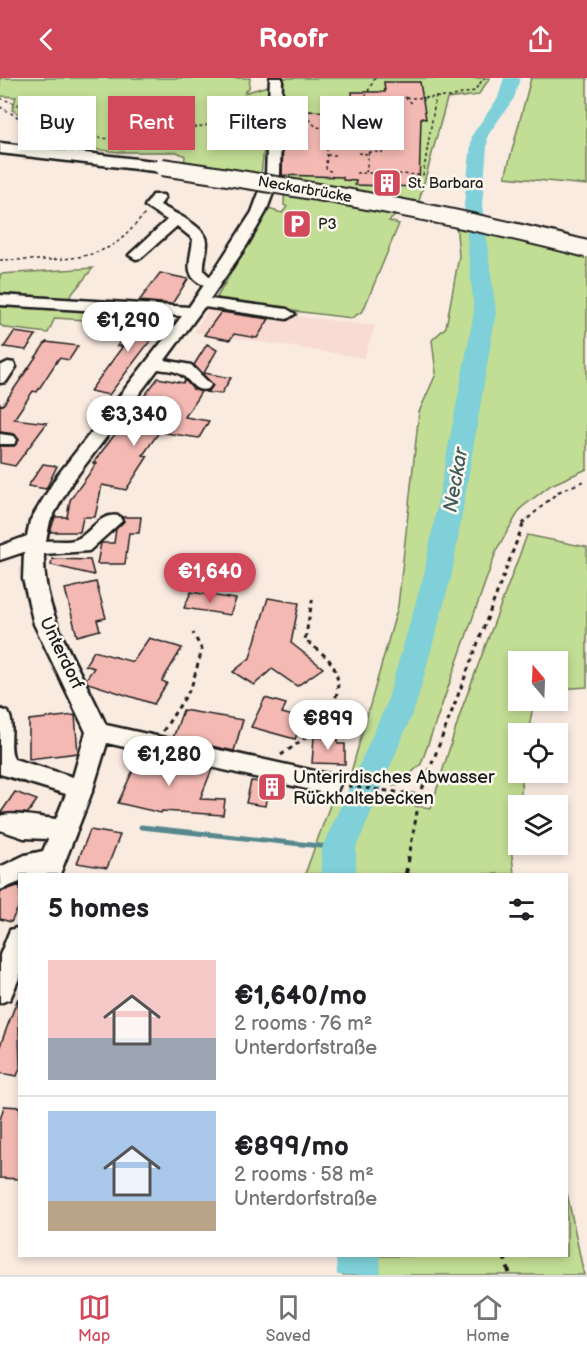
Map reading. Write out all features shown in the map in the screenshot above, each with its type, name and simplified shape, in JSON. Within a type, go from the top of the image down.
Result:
[{"type":"main road","name":"Neckarbrücke","points":[[0,148],[162,167],[324,191],[481,223],[587,249]]},
{"type":"street","points":[[275,96],[276,78]]},
{"type":"street","name":"Unterdorf","points":[[98,732],[84,698],[45,624],[33,579],[34,545],[40,521],[64,480],[196,307],[240,245],[259,212],[273,174],[273,150]]},
{"type":"street","points":[[155,202],[200,238],[195,264],[197,273],[205,281],[213,283]]},
{"type":"street","points":[[136,255],[176,219]]},
{"type":"street","points":[[0,300],[196,307],[287,314]]},
{"type":"street","points":[[154,363],[185,369],[202,385]]},
{"type":"street","points":[[0,553],[34,545],[82,546],[112,521]]},
{"type":"street","points":[[0,718],[0,750]]},
{"type":"street","points":[[0,879],[34,863],[49,868],[91,762],[98,732],[328,784]]},
{"type":"street","points":[[0,755],[6,766],[81,789]]},
{"type":"street","points":[[9,823],[24,827],[65,830]]},
{"type":"street","points":[[0,990],[18,944]]},
{"type":"path","points":[[365,96],[375,78]]},
{"type":"path","points":[[405,97],[450,97],[474,91],[484,78]]},
{"type":"path","points":[[410,96],[411,92]]},
{"type":"path","points":[[356,173],[423,175],[436,96]]},
{"type":"path","points":[[405,97],[414,105]]},
{"type":"path","points":[[0,98],[25,110],[54,118],[81,137],[115,139],[182,130],[207,124]]},
{"type":"path","points":[[0,107],[7,110]]},
{"type":"path","points":[[308,118],[316,128],[320,128]]},
{"type":"path","points":[[327,150],[326,171],[330,171]]},
{"type":"path","points":[[366,173],[369,150]]},
{"type":"path","points":[[358,153],[382,152]]},
{"type":"path","points":[[421,153],[427,153]]},
{"type":"path","points":[[327,155],[336,155]]},
{"type":"path","points":[[0,260],[77,256],[97,252],[113,245],[155,202]]},
{"type":"path","points":[[406,873],[420,795],[500,590],[521,525],[558,492],[587,480]]},
{"type":"path","points":[[258,769],[292,749],[312,733],[333,703],[336,671],[329,660],[305,640],[313,596]]},
{"type":"path","points":[[153,745],[191,688],[202,650],[193,633]]},
{"type":"path","points":[[328,784],[420,795]]},
{"type":"path","points":[[504,1257],[510,1275]]},
{"type":"shaded area","points":[[219,306],[375,326],[364,358],[194,332],[209,307]]},
{"type":"green space","points":[[0,78],[250,78],[249,88],[244,93],[271,85],[270,96],[207,96],[207,150],[264,150],[261,175],[184,165],[185,156],[177,152],[119,152],[96,149],[96,96],[18,96],[18,114],[12,110],[16,97],[0,96]]},
{"type":"green space","points":[[284,78],[490,78],[478,95],[447,99],[418,205],[402,210],[389,221],[399,224],[363,311],[352,318],[227,303],[217,297],[268,209],[282,213],[287,207],[284,205],[285,180],[282,177],[282,150],[308,150],[308,96],[283,96]]},
{"type":"green space","points":[[531,78],[587,78],[587,185],[505,177]]},
{"type":"green space","points":[[456,222],[587,255],[587,469],[551,485],[521,508],[497,549],[421,764],[397,786],[350,776],[398,606],[419,412],[436,374],[432,340],[446,327],[459,256]]},
{"type":"green space","points":[[93,268],[67,300],[0,296],[0,274]]},
{"type":"green space","points":[[0,305],[143,313],[120,341],[106,337],[115,322],[55,318],[48,333],[6,328],[0,325]]},
{"type":"green space","points":[[527,535],[587,547],[587,687],[568,688],[568,651],[508,651],[508,711],[532,711],[530,723],[508,723],[508,783],[522,783],[520,795],[508,795],[508,855],[512,855],[514,873],[305,873],[334,794],[431,808],[462,708]]},
{"type":"green space","points":[[568,1198],[584,1275],[342,1275],[341,1257],[568,1257]]},
{"type":"building","points":[[384,82],[420,82],[426,119],[421,118],[419,187],[355,185],[356,181],[343,180],[343,177],[282,175],[283,150],[308,150],[308,111],[320,111],[320,150],[404,150],[404,96],[352,96],[352,92],[385,92]]},
{"type":"building","points":[[160,273],[188,279],[172,304],[139,301]]},
{"type":"building","points":[[221,312],[269,319],[257,338],[234,334],[230,340],[204,335]]},
{"type":"building","points":[[139,316],[164,317],[160,323],[163,324],[109,395],[90,391],[123,346],[117,346]]},
{"type":"building","points":[[14,332],[36,335],[26,350],[4,347]]},
{"type":"building","points":[[46,342],[78,346],[69,360],[59,358],[37,392],[33,391],[14,419],[47,423],[15,466],[0,463],[0,446],[14,446],[19,440],[14,434],[0,432],[0,404],[3,405]]},
{"type":"building","points":[[207,344],[217,350],[204,373],[231,378],[221,394],[205,392],[213,385],[194,365]]},
{"type":"building","points":[[158,378],[183,383],[185,380],[193,389],[201,392],[185,417],[209,421],[199,438],[159,432],[143,455],[148,456],[126,490],[102,485],[95,517],[83,517],[80,532],[50,532],[55,517],[67,517],[70,500],[97,463],[93,463]]},
{"type":"building","points":[[43,464],[57,466],[46,489],[28,486]]},
{"type":"building","points":[[122,517],[141,517],[139,533],[129,533],[125,564],[97,564],[101,543],[114,543],[116,529],[124,521]]},
{"type":"building","points":[[52,559],[90,560],[94,575],[51,565]]},
{"type":"building","points":[[96,582],[106,618],[97,620],[100,630],[77,636],[65,589]]},
{"type":"building","points":[[191,592],[236,599],[230,615],[184,608]]},
{"type":"building","points":[[268,598],[299,603],[291,643],[323,668],[297,686],[272,669],[254,685],[233,672],[250,658]]},
{"type":"building","points":[[149,638],[182,648],[162,681],[167,683],[154,704],[88,683],[86,679],[94,668],[85,665],[94,651],[133,662]]},
{"type":"building","points":[[265,698],[286,704],[282,713],[304,719],[295,739],[251,727]]},
{"type":"building","points":[[183,710],[243,720],[234,751],[173,738]]},
{"type":"building","points":[[75,715],[78,753],[29,759],[29,720]]},
{"type":"building","points":[[314,737],[338,738],[338,744],[345,744],[345,764],[312,763]]},
{"type":"building","points":[[141,753],[212,769],[200,799],[225,800],[223,815],[162,811],[161,813],[118,803]]},
{"type":"building","points":[[251,781],[269,783],[265,806],[246,803]]},
{"type":"building","points":[[15,792],[37,800],[28,813],[0,814]]},
{"type":"building","points":[[90,830],[120,835],[107,868],[77,863]]},
{"type":"building","points":[[18,886],[18,908],[11,922],[0,919],[0,892]]},
{"type":"building","points":[[18,998],[17,1076],[0,1073],[0,1046]]},
{"type":"building","points":[[4,1106],[18,1107],[18,1179],[0,1178],[0,1120]]},
{"type":"waterway","name":"Neckar","points":[[339,873],[339,848],[401,705],[438,574],[485,312],[473,205],[480,135],[506,98],[512,78]]},
{"type":"waterway","points":[[141,827],[339,848]]},
{"type":"waterway","name":"Neckar","points":[[358,1257],[359,1275]]},
{"type":"place","name":"St. Barbara","points":[[387,183]]},
{"type":"place","name":"P3","points":[[297,224]]},
{"type":"place","name":"Unterirdisches Abwasser Rückhaltebecken","points":[[272,787]]}]
